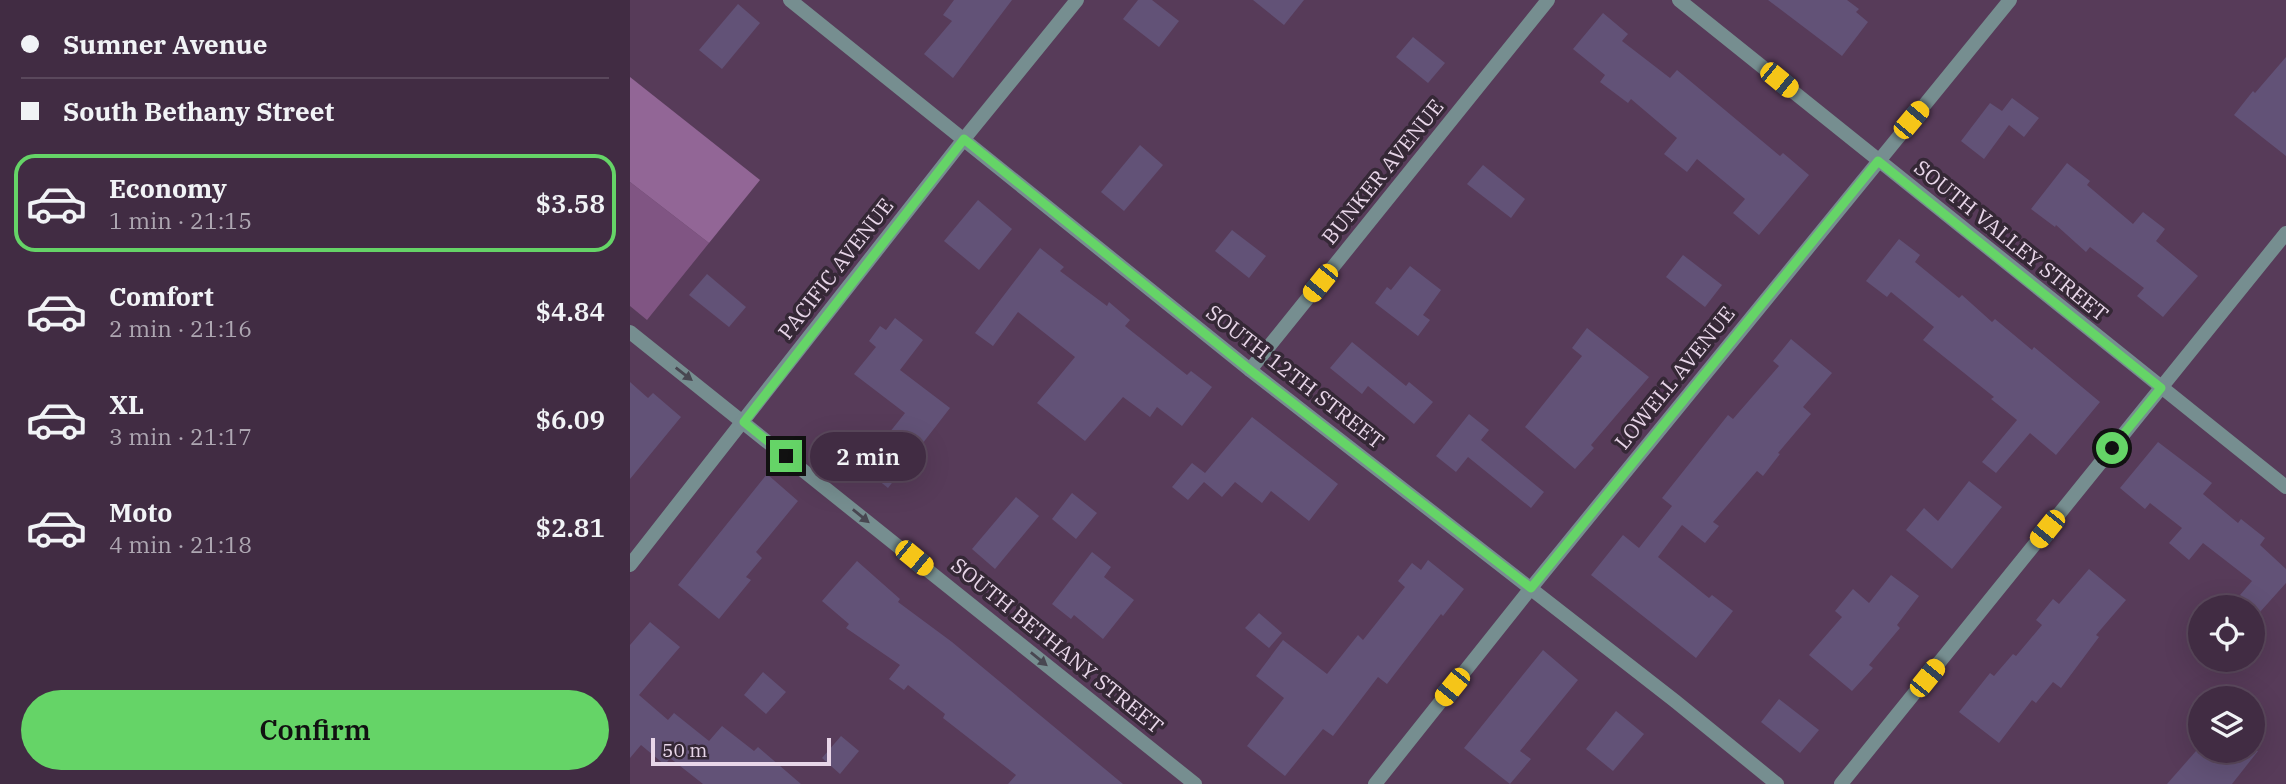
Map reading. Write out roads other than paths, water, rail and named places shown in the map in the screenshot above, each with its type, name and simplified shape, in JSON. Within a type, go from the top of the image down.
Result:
[{"type":"street","name":"SOUTH 12TH STREET","points":[[790,0],[1250,370],[1531,588],[1777,784]]},
{"type":"street","name":"PACIFIC AVENUE","points":[[630,565],[964,139],[1077,0]]},
{"type":"street","name":"BUNKER AVENUE","points":[[1250,370],[1548,0]]},
{"type":"street","name":"SOUTH VALLEY STREET","points":[[1679,0],[2286,487]]},
{"type":"street","name":"LOWELL AVENUE","points":[[1375,784],[1531,588],[2010,0]]},
{"type":"street","points":[[1841,784],[2286,233]]},
{"type":"street","name":"SOUTH BETHANY STREET","points":[[630,332],[1195,784]]}]
